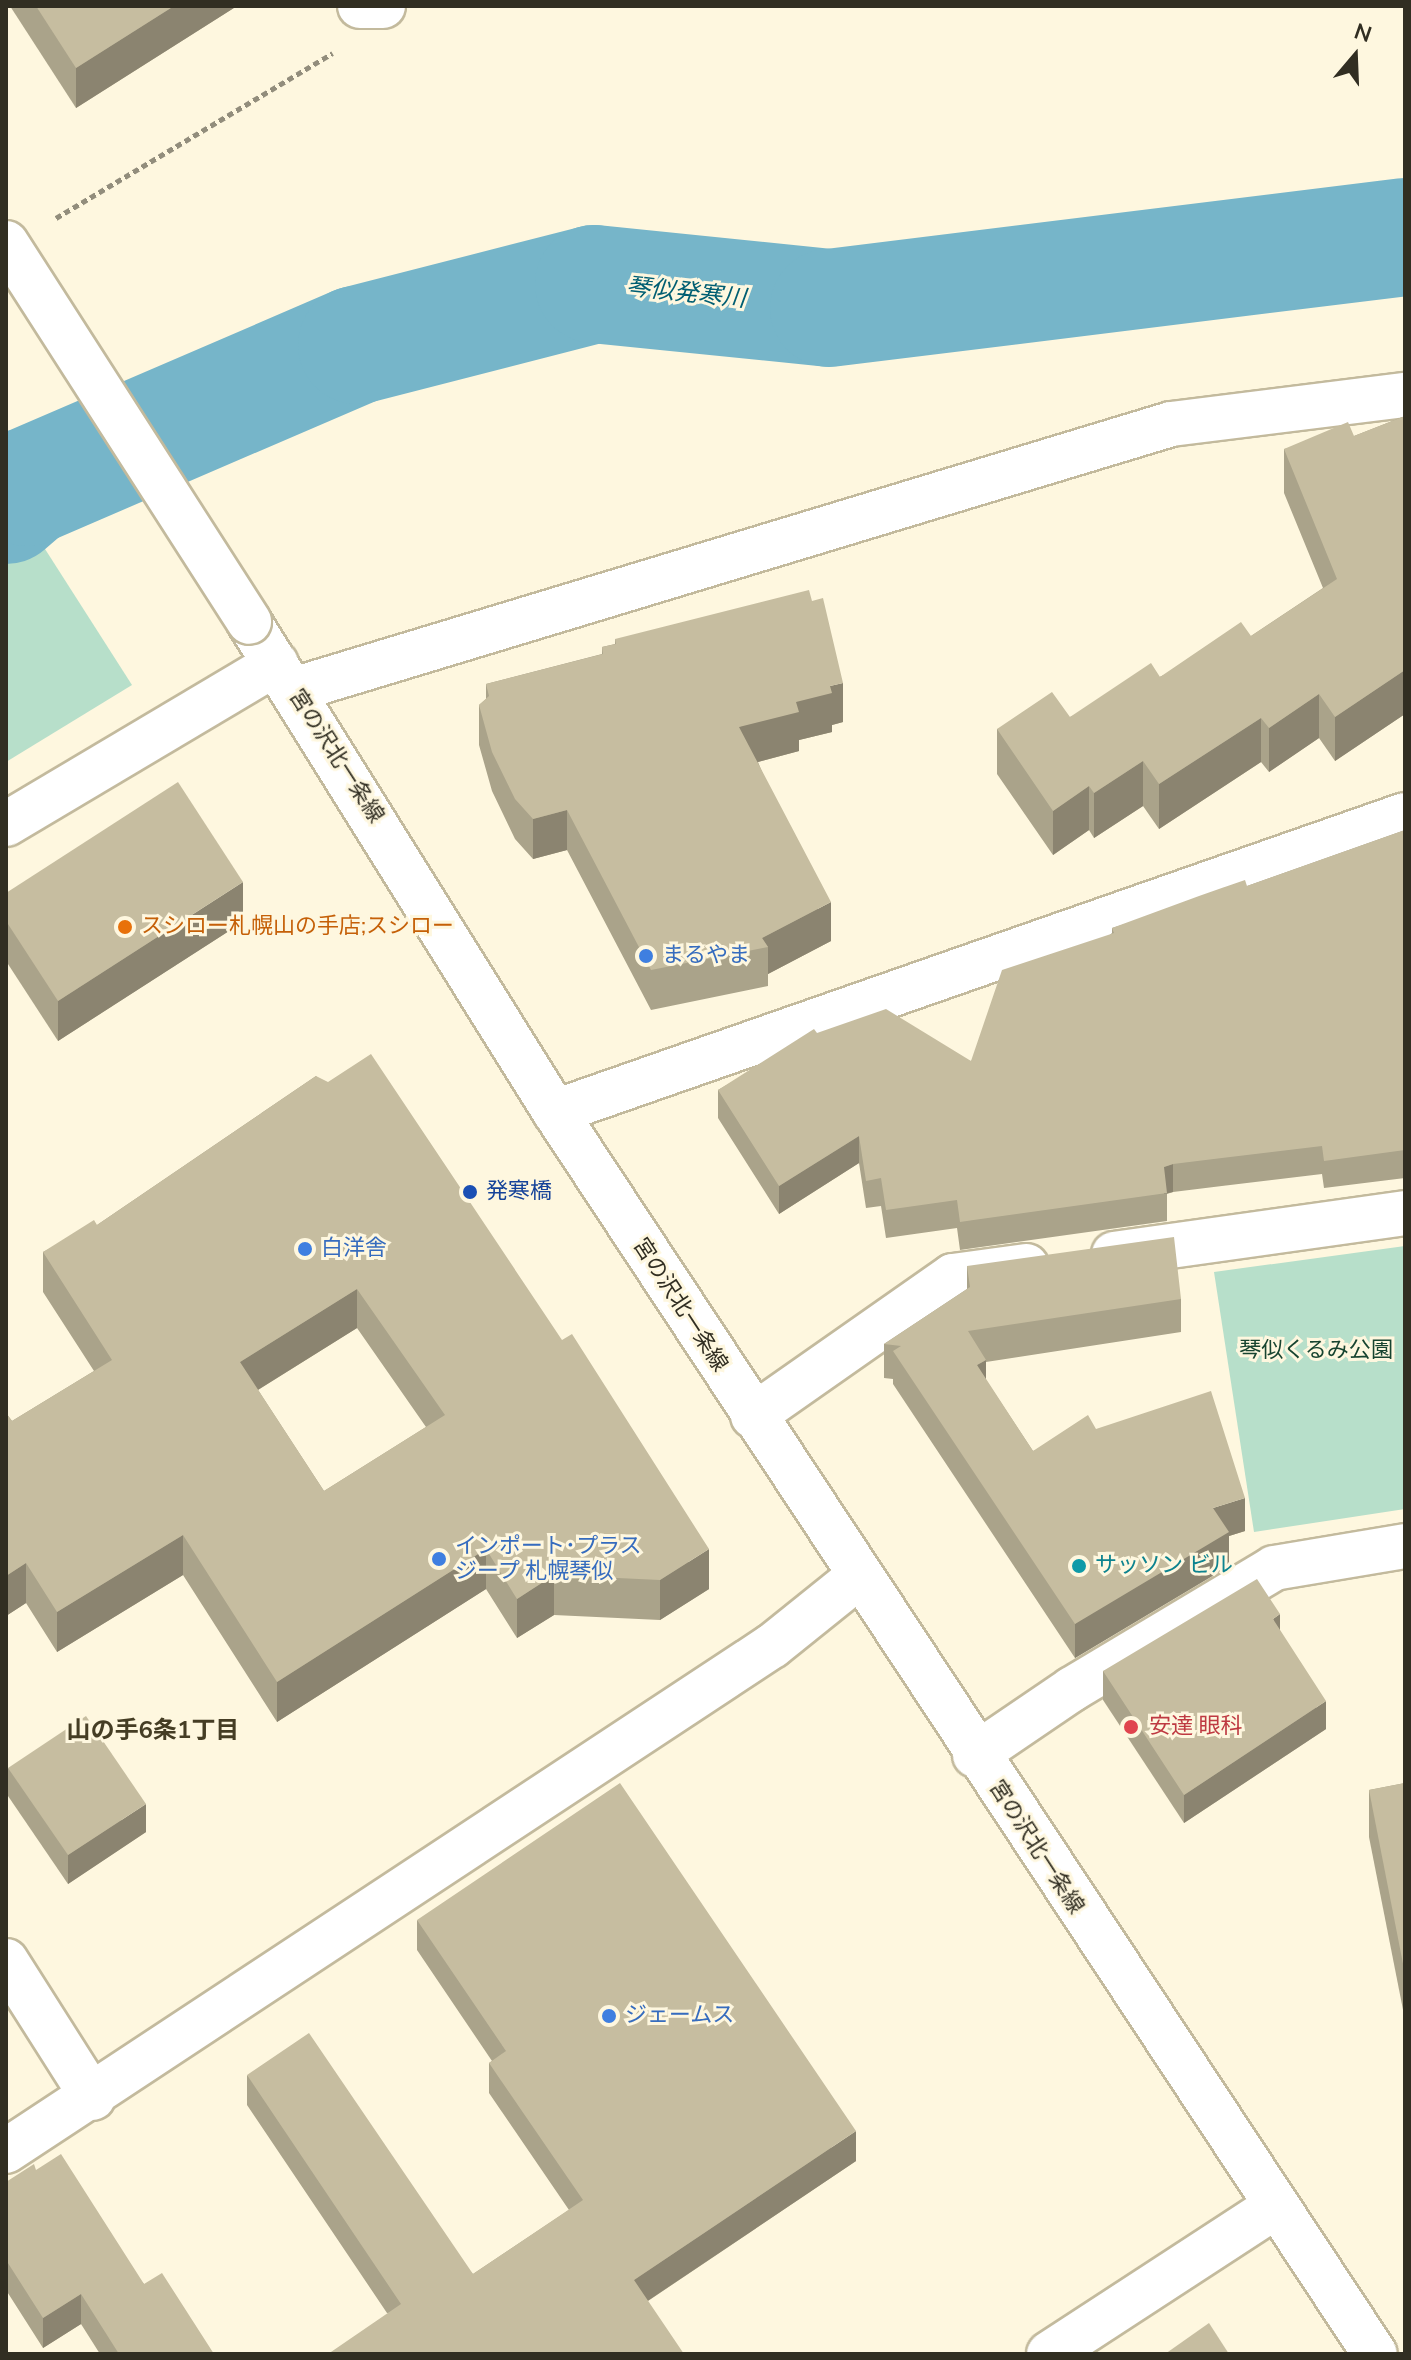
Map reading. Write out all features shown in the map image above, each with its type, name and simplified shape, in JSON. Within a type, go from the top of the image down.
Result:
[{"type":"street","points":[[360,6],[383,6]]},
{"type":"street","name":"宮の沢北一条線","points":[[6,243],[285,677],[555,1112],[975,1755],[1375,2354]]},
{"type":"street","points":[[6,824],[285,677],[1171,424],[1405,395]]},
{"type":"street","points":[[555,1112],[1405,815]]},
{"type":"street","points":[[753,1416],[953,1276],[1405,1213]]},
{"type":"street","points":[[975,1755],[1072,1689],[1274,1568],[1405,1546]]},
{"type":"street","points":[[6,2151],[93,2098],[759,1655],[859,1576]]},
{"type":"street","points":[[6,1961],[93,2098]]},
{"type":"street","points":[[1049,2354],[1276,2206]]},
{"type":"path","points":[[46,224],[337,51]]},
{"type":"green space","points":[[6,488],[132,685],[6,762]]},
{"type":"green space","name":"琴似くるみ公園","points":[[1405,1246],[1405,1509],[1254,1532],[1214,1272]]},
{"type":"building","points":[[36,6],[174,6],[76,68]]},
{"type":"building","points":[[1405,416],[1405,670],[1335,717],[1319,694],[1269,728],[1261,718],[1159,784],[1143,761],[1094,793],[1089,786],[1053,811],[997,729],[1052,692],[1070,717],[1151,663],[1160,677],[1241,622],[1251,636],[1337,579],[1284,449],[1348,422],[1354,436]]},
{"type":"building","points":[[809,590],[812,601],[823,598],[843,683],[830,686],[832,693],[796,702],[799,712],[739,727],[831,902],[762,938],[768,947],[651,970],[567,810],[533,819],[515,799],[492,752],[479,705],[489,696],[486,684],[603,654],[602,647],[616,644],[615,639]]},
{"type":"building","name":"スシロー札幌山の手店;スシロー","points":[[178,782],[243,882],[58,1001],[6,921],[6,893]]},
{"type":"building","points":[[1405,830],[1405,1150],[1324,1161],[1322,1146],[1173,1164],[1164,1167],[1167,1193],[960,1222],[957,1200],[886,1210],[881,1178],[866,1181],[859,1136],[779,1186],[718,1090],[814,1029],[817,1033],[886,1009],[971,1061],[1002,970],[1114,933],[1112,928],[1245,880],[1247,886]]},
{"type":"building","points":[[371,1054],[562,1340],[572,1334],[709,1549],[660,1580],[554,1575],[517,1599],[486,1549],[277,1682],[183,1535],[57,1612],[26,1563],[6,1576],[6,1413],[12,1421],[112,1360],[43,1252],[94,1220],[97,1225],[316,1076],[328,1082]],"holes":[[[357,1289],[445,1415],[324,1491],[240,1362]]]},
{"type":"building","points":[[1174,1237],[1181,1299],[968,1331],[986,1360],[977,1365],[1033,1451],[1088,1415],[1096,1429],[1211,1391],[1245,1498],[1213,1508],[1229,1532],[1075,1624],[893,1351],[901,1346],[884,1344],[970,1287],[967,1266]]},
{"type":"building","points":[[1257,1579],[1280,1614],[1273,1619],[1326,1701],[1184,1795],[1103,1671]]},
{"type":"building","points":[[86,1716],[146,1804],[68,1855],[8,1768]]},
{"type":"building","points":[[620,1783],[856,2131],[634,2280],[684,2354],[328,2354],[401,2304],[247,2075],[309,2033],[473,2274],[583,2200],[489,2063],[506,2051],[417,1920]]},
{"type":"building","points":[[1405,1783],[1405,1974],[1369,1790]]},
{"type":"building","points":[[61,2154],[144,2284],[162,2273],[214,2354],[119,2354],[81,2294],[43,2318],[6,2260],[6,2182],[34,2164],[36,2170]]},
{"type":"building","points":[[1209,2323],[1229,2354],[1165,2354]]},
{"type":"waterway","name":"琴似発寒川","points":[[6,505],[27,487],[357,345],[594,284],[829,308],[1405,237]]},
{"type":"place","name":"スシロー札幌山の手店;スシロー","points":[[125,927]]},
{"type":"place","name":"まるやま","points":[[646,956]]},
{"type":"place","name":"発寒橋","points":[[470,1192]]},
{"type":"place","name":"白洋舎","points":[[305,1249]]},
{"type":"place","name":"インポート･プラス ジープ 札幌琴似","points":[[439,1559]]},
{"type":"place","name":"サッソン ビル","points":[[1079,1566]]},
{"type":"place","name":"安達 眼科","points":[[1131,1727]]},
{"type":"place","name":"ジェームス","points":[[609,2016]]},
{"type":"district","name":"山の手6条1丁目","points":[[153,1731]]}]
